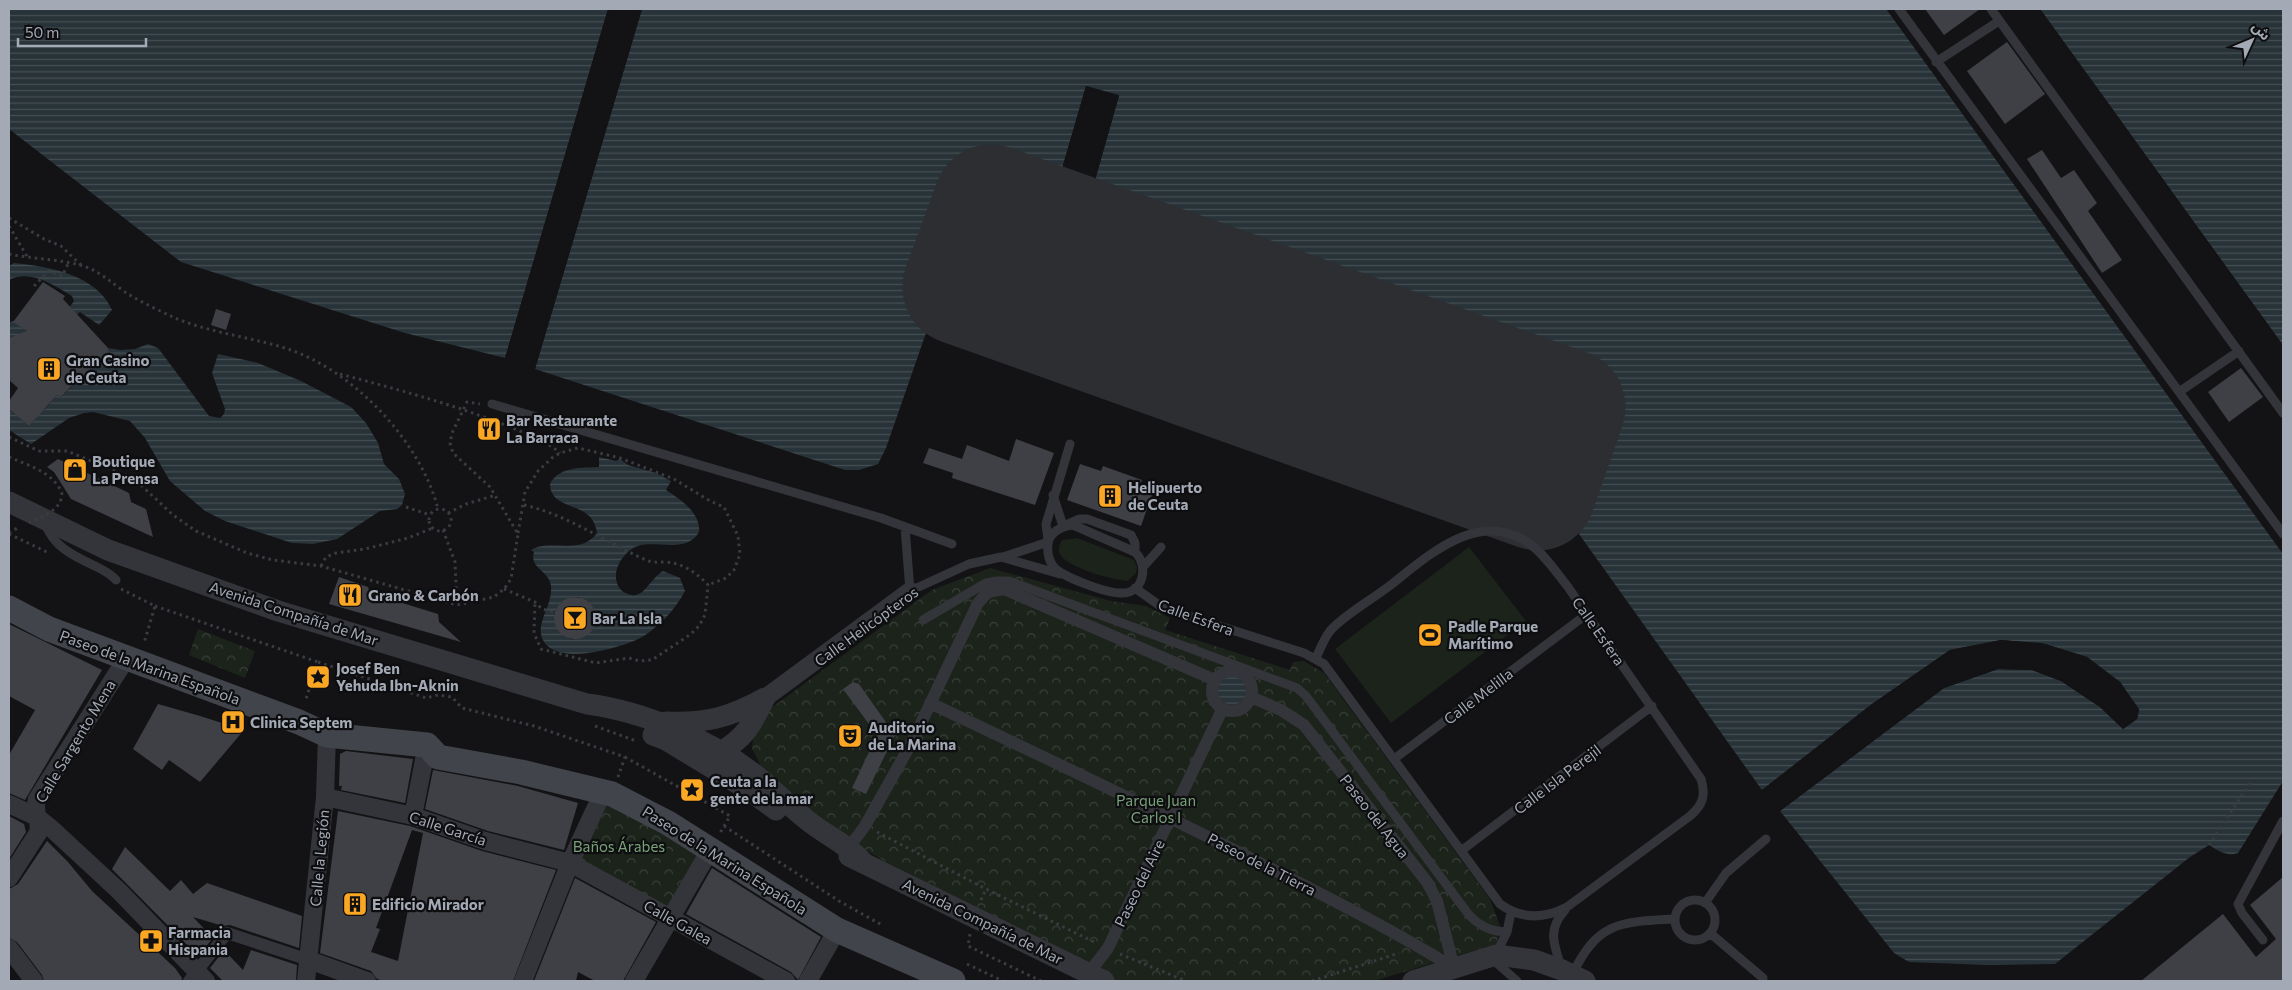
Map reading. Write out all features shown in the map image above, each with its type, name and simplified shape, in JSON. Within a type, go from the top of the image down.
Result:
[{"type":"main road","name":"Paseo de la Marina Española","points":[[9,608],[48,629],[299,722],[327,735],[427,745],[438,757],[521,772],[607,793],[663,820],[837,930],[959,972]]},
{"type":"street","name":"Avenida Compañía de Mar","points":[[9,502],[36,521],[108,550],[278,611],[587,704],[610,707],[662,731],[754,784],[809,822],[850,847],[973,917],[1096,977]]},
{"type":"street","points":[[858,851],[865,826],[913,740],[982,597],[988,592],[1004,589],[1215,680]]},
{"type":"street","name":"Calle Helicópteros","points":[[765,698],[910,591]]},
{"type":"street","name":"Calle Sargento Mena","points":[[9,878],[38,833],[40,826],[35,807],[37,799],[132,661]]},
{"type":"street","points":[[1230,671],[1242,674],[1250,684],[1251,697],[1240,709],[1223,708],[1218,705],[1213,696],[1215,680],[1222,674],[1230,671]]},
{"type":"street","name":"Paseo del Agua","points":[[1251,697],[1281,710],[1304,725],[1426,882],[1437,901],[1454,968]]},
{"type":"street","points":[[754,784],[721,752],[739,741],[742,722],[765,698]]},
{"type":"street","name":"Paseo de la Tierra","points":[[930,703],[1170,818],[1357,912],[1419,946],[1454,968]]},
{"type":"street","name":"Paseo del Aire","points":[[1096,977],[1108,948],[1223,708]]},
{"type":"street","points":[[662,731],[689,723],[742,722]]},
{"type":"street","points":[[742,722],[754,784]]},
{"type":"street","name":"Avenida Compañía de Mar","points":[[662,731],[721,752]]},
{"type":"street","name":"Calle la Legión","points":[[306,981],[325,797],[327,735]]},
{"type":"street","points":[[413,816],[427,745]]},
{"type":"street","points":[[523,981],[570,863],[607,793]]},
{"type":"street","name":"Calle García","points":[[325,797],[413,816],[485,841],[570,863]]},
{"type":"street","points":[[9,804],[38,816],[119,891],[197,978],[227,932],[367,981]]},
{"type":"street","points":[[634,981],[710,850]]},
{"type":"street","name":"Calle Galea","points":[[570,863],[786,981]]},
{"type":"street","points":[[808,981],[837,930]]},
{"type":"street","points":[[9,948],[34,981]]},
{"type":"street","points":[[1413,981],[1492,956],[1534,960],[1573,976]]},
{"type":"lane","points":[[1899,9],[2283,534]]},
{"type":"lane","points":[[1991,9],[2283,413]]},
{"type":"lane","points":[[1936,62],[1999,21]]},
{"type":"lane","points":[[2179,392],[2239,351]]},
{"type":"lane","points":[[494,405],[905,527],[952,544]]},
{"type":"lane","points":[[1048,541],[1046,524],[1070,444]]},
{"type":"lane","points":[[1053,496],[1064,526],[1073,525],[1082,528],[1135,552]]},
{"type":"lane","name":"Calle Helicópteros","points":[[1067,576],[1054,568],[1047,555],[1048,541],[1054,532],[1079,519],[1087,519],[1130,535],[1135,543],[1135,552],[1144,566]]},
{"type":"lane","points":[[36,521],[49,533],[57,545],[68,553],[106,571],[116,580]]},
{"type":"lane","points":[[905,527],[910,591]]},
{"type":"lane","name":"Calle Esfera","points":[[1135,588],[1163,608],[1316,658],[1324,664],[1500,904],[1511,912],[1525,916],[1540,917],[1554,914],[1567,907],[1690,816],[1698,809],[1703,800],[1704,789],[1701,779],[1587,614],[1546,560],[1529,544],[1508,534],[1484,531],[1461,536],[1440,548],[1331,630],[1316,658]]},
{"type":"lane","name":"Calle Helicópteros","points":[[910,591],[968,564],[1002,557],[1048,541]]},
{"type":"lane","points":[[1135,588],[1144,574],[1144,566],[1161,547]]},
{"type":"lane","name":"Calle Helicópteros","points":[[1002,557],[1120,594],[1135,588]]},
{"type":"lane","points":[[922,620],[986,583],[1009,581],[1297,688],[1306,696],[1469,915],[1479,925],[1493,931],[1507,932]]},
{"type":"lane","name":"Calle Melilla","points":[[1394,759],[1587,614]]},
{"type":"lane","name":"Calle Isla Perejil","points":[[1461,851],[1652,706]]},
{"type":"lane","points":[[2263,940],[2238,904],[2283,821]]},
{"type":"lane","points":[[1706,903],[1726,873],[1766,839]]},
{"type":"lane","points":[[1699,900],[1706,903],[1714,914],[1715,920],[1710,933],[1698,940],[1685,937],[1676,926],[1680,907],[1686,902],[1699,900]]},
{"type":"lane","name":"Calle Esfera","points":[[1567,907],[1552,929],[1553,940],[1573,976]]},
{"type":"lane","points":[[1511,912],[1507,932],[1492,956],[1517,981]]},
{"type":"lane","points":[[1573,976],[1586,948],[1597,938],[1617,926],[1627,922],[1676,919]]},
{"type":"lane","points":[[1710,933],[1763,978]]},
{"type":"path","points":[[9,218],[44,239],[61,246],[82,266]]},
{"type":"path","points":[[9,226],[28,258]]},
{"type":"path","points":[[9,254],[82,266],[94,271],[130,295],[176,318],[241,338],[289,350],[334,372],[342,376],[368,399],[400,434],[426,475],[438,509],[448,513],[466,504],[496,495]]},
{"type":"path","points":[[34,286],[49,271],[62,276],[68,264]]},
{"type":"path","points":[[334,372],[463,409],[537,438],[560,453]]},
{"type":"path","points":[[494,405],[495,408],[469,401],[463,409],[452,433],[450,443],[453,454],[476,473],[496,495],[518,534]]},
{"type":"path","points":[[9,437],[39,451],[67,451],[130,477],[188,526],[238,550],[273,560],[321,566],[457,605],[494,597],[504,589],[511,579],[525,492],[538,471],[560,453],[578,448],[620,458],[674,478],[710,501],[724,507],[738,536],[740,554],[734,570],[726,578],[708,585]]},
{"type":"path","points":[[9,457],[53,478],[59,485],[62,501],[58,507],[36,521]]},
{"type":"path","points":[[524,505],[556,514],[595,535],[633,552],[647,561],[676,564],[686,568],[695,572],[708,585]]},
{"type":"path","points":[[406,507],[430,515]]},
{"type":"path","points":[[433,528],[429,523],[430,515],[438,509]]},
{"type":"path","points":[[443,530],[450,523],[448,513]]},
{"type":"path","points":[[321,566],[326,557],[336,553],[365,549],[408,538],[433,528],[443,530]]},
{"type":"path","points":[[443,530],[455,562],[457,605]]},
{"type":"path","points":[[9,534],[52,555]]},
{"type":"path","points":[[535,602],[534,633],[535,640],[541,649],[596,663],[629,658],[640,661],[652,660],[691,634],[699,626],[705,615],[708,585]]},
{"type":"path","points":[[120,589],[155,606],[426,698],[438,695],[452,698],[462,708],[534,726],[625,757],[730,816],[710,850]]},
{"type":"path","points":[[504,589],[535,602],[542,608],[555,612]]},
{"type":"path","points":[[132,661],[155,606]]},
{"type":"path","points":[[299,722],[318,662]]},
{"type":"path","points":[[607,793],[625,757]]},
{"type":"path","points":[[2209,844],[2252,780]]},
{"type":"path","points":[[724,826],[839,901],[890,930]]},
{"type":"path","points":[[865,826],[986,889],[1108,948],[1186,981]]},
{"type":"path","points":[[973,917],[968,946],[1041,981]]},
{"type":"path","points":[[1312,981],[1419,946]]},
{"type":"path","points":[[959,972],[1003,981]]},
{"type":"green space","points":[[1077,538],[1134,560],[1137,567],[1136,573],[1128,581],[1121,580],[1089,572],[1069,563],[1062,558],[1059,546],[1062,540]]},
{"type":"green space","name":"Padle Parque Marítimo","points":[[1469,547],[1526,621],[1391,723],[1335,649]]},
{"type":"green space","name":"Parque Juan Carlos I","points":[[990,568],[1111,601],[1146,606],[1170,618],[1165,630],[1290,670],[1293,662],[1304,661],[1324,673],[1490,899],[1501,929],[1496,944],[1374,981],[1114,981],[884,861],[816,821],[762,769],[752,748],[753,737],[767,711],[932,590]]},
{"type":"green space","points":[[198,629],[255,651],[245,678],[189,655]]},
{"type":"green space","name":"Baños Árabes","points":[[603,800],[699,854],[668,909],[575,859]]},
{"type":"shaded area","points":[[9,9],[608,9],[505,358],[405,333],[181,262],[9,129]]},
{"type":"shaded area","points":[[642,9],[1886,9],[2283,554],[2283,781],[2238,853],[2227,854],[2209,845],[2190,857],[2055,964],[1988,965],[1909,962],[1894,953],[1780,811],[1944,688],[1998,669],[2032,670],[2061,681],[2100,707],[2123,729],[2137,719],[2139,710],[2120,682],[2087,657],[2042,643],[2001,640],[1950,650],[1872,704],[1762,790],[1554,499],[1586,405],[1583,398],[1084,219],[1119,96],[1086,86],[1050,210],[981,185],[976,189],[886,448],[878,464],[859,470],[845,470],[535,369]]},
{"type":"shaded area","points":[[2040,9],[2283,9],[2283,345]]},
{"type":"shaded area","points":[[14,263],[70,274],[95,288],[105,298],[112,310],[99,325],[80,312],[49,340],[56,351],[44,367],[33,358],[36,354],[15,336],[9,338],[9,323],[13,321],[41,341],[43,329],[50,320],[61,319],[74,301],[72,296],[57,287],[34,277],[25,276],[9,280],[9,266]]},
{"type":"shaded area","points":[[148,344],[158,348],[209,416],[220,418],[224,414],[225,409],[212,373],[218,354],[258,363],[301,381],[351,407],[366,423],[378,443],[384,464],[399,479],[405,494],[402,505],[397,509],[380,511],[337,539],[313,544],[292,543],[225,521],[205,511],[170,481],[145,438],[130,421],[93,412],[84,413],[69,418],[31,444],[9,430],[9,409],[29,426],[36,418],[28,411],[35,403],[44,410],[57,395],[61,397],[72,386],[64,378],[93,365],[100,367],[110,356],[108,348],[120,350],[135,349]]},
{"type":"shaded area","points":[[599,457],[616,461],[620,459],[628,465],[656,473],[671,481],[666,490],[683,502],[693,513],[699,525],[699,532],[687,543],[679,545],[646,545],[633,548],[624,556],[618,566],[616,578],[619,588],[631,595],[640,594],[644,591],[663,571],[680,578],[685,591],[672,610],[656,627],[635,641],[607,650],[575,654],[560,652],[549,647],[542,638],[541,625],[550,600],[551,586],[547,576],[534,562],[534,552],[531,550],[548,545],[582,544],[590,540],[597,533],[594,522],[588,515],[557,499],[552,493],[550,484],[554,478],[565,471],[599,467]],"holes":[[[578,597],[587,601],[595,615],[592,629],[587,635],[570,639],[558,630],[554,614],[558,606],[566,599]]]},
{"type":"shaded area","points":[[1232,675],[1243,679],[1247,690],[1243,701],[1232,705],[1221,701],[1217,690],[1221,679]]},
{"type":"pier","points":[[608,9],[610,9],[507,359],[505,358]]},
{"type":"pier","points":[[639,9],[642,9],[535,369],[532,368]]},
{"type":"pier","points":[[2037,9],[2040,9],[2283,347]]},
{"type":"pier","points":[[1086,86],[1119,95],[1084,219],[1081,219],[1116,97],[1088,89],[1053,210],[1050,210]]},
{"type":"pier","points":[[2001,640],[2045,644],[2087,657],[2120,682],[2139,709],[2137,719],[2123,729],[2100,707],[2061,681],[2032,670],[1998,669],[1944,688],[1780,811],[1779,809],[1943,686],[1997,666],[2032,667],[2062,679],[2101,705],[2123,726],[2135,718],[2136,710],[2118,684],[2086,660],[2041,645],[2001,643],[1951,652],[1873,706],[1763,792],[1762,790],[1872,704],[1950,650]]},
{"type":"building","points":[[1925,9],[1980,9],[1944,35]]},
{"type":"building","points":[[2007,42],[2045,94],[2005,124],[1967,71]]},
{"type":"building","points":[[2042,150],[2061,178],[2074,170],[2097,203],[2088,211],[2122,260],[2102,273],[2027,159]]},
{"type":"building","name":"Gran Casino de Ceuta","points":[[43,282],[65,296],[63,299],[108,348],[110,356],[100,367],[93,365],[82,380],[79,378],[61,397],[57,395],[29,426],[9,409],[9,401],[18,388],[9,380],[9,338],[27,331],[13,322]]},
{"type":"building","points":[[216,309],[231,314],[226,330],[211,325]]},
{"type":"building","points":[[2241,368],[2263,397],[2229,422],[2208,392]]},
{"type":"building","points":[[1016,439],[1054,453],[1035,505],[952,478],[953,473],[923,463],[929,448],[962,459],[967,445],[1009,461]]},
{"type":"building","points":[[58,459],[129,493],[131,502],[146,509],[153,537],[71,499],[54,472],[47,467]]},
{"type":"building","name":"Helipuerto de Ceuta","points":[[1080,464],[1101,471],[1103,466],[1142,480],[1139,487],[1153,492],[1141,526],[1067,500]]},
{"type":"building","points":[[339,577],[368,587],[370,593],[438,614],[439,622],[461,642],[329,604]]},
{"type":"building","name":"Bar La Isla","points":[[579,597],[587,600],[593,606],[596,618],[593,630],[587,636],[571,639],[563,636],[557,630],[554,614],[557,606],[563,600]]},
{"type":"building","points":[[9,624],[102,670],[25,800],[9,793],[9,755],[35,710],[9,696]]},
{"type":"building","points":[[853,682],[859,684],[895,735],[866,794],[852,788],[877,735],[843,689]]},
{"type":"building","points":[[158,704],[244,730],[200,782],[169,760],[162,770],[133,749]]},
{"type":"building","points":[[346,751],[413,759],[405,803],[341,790],[342,786],[339,786],[340,754]]},
{"type":"building","points":[[433,770],[518,786],[578,803],[564,850],[488,831],[425,809]]},
{"type":"building","points":[[338,811],[410,826],[482,851],[556,870],[513,981],[384,981],[377,979],[371,971],[320,953]],"holes":[[[412,830],[423,833],[398,961],[371,952],[380,929],[376,928]]]},
{"type":"building","points":[[9,816],[24,824],[26,832],[9,859]]},
{"type":"building","points":[[47,841],[68,862],[92,891],[175,968],[182,978],[181,981],[44,981],[42,975],[17,942],[9,938],[9,889],[18,884]]},
{"type":"building","points":[[125,847],[170,891],[181,880],[193,894],[207,883],[302,916],[299,948],[230,925],[223,926],[193,917],[213,938],[198,956],[112,869]]},
{"type":"building","points":[[712,868],[821,937],[798,980],[791,972],[686,914]]},
{"type":"building","points":[[2283,877],[2283,981],[2141,981],[2223,914],[2256,957],[2276,939],[2250,905]]},
{"type":"building","points":[[575,878],[656,922],[623,981],[595,981],[578,972],[576,981],[534,981]]},
{"type":"building","points":[[224,950],[243,970],[251,950],[297,965],[296,981],[223,981],[210,968]]},
{"type":"runway","points":[[991,202],[1568,407],[1538,493],[960,287],[991,202]]},
{"type":"place","name":"Gran Casino de Ceuta","points":[[49,369]]},
{"type":"place","name":"Bar Restaurante La Barraca","points":[[489,429]]},
{"type":"place","name":"Boutique La Prensa","points":[[75,470]]},
{"type":"place","name":"Helipuerto de Ceuta","points":[[1110,496]]},
{"type":"place","name":"Grano & Carbón","points":[[350,595]]},
{"type":"place","name":"Bar La Isla","points":[[575,618]]},
{"type":"place","name":"Padle Parque Marítimo","points":[[1430,635]]},
{"type":"place","name":"Josef Ben Yehuda Ibn-Aknin","points":[[318,677]]},
{"type":"place","name":"Clinica Septem","points":[[233,722]]},
{"type":"place","name":"Auditorio de La Marina","points":[[850,736]]},
{"type":"place","name":"Ceuta a la gente de la mar","points":[[692,790]]},
{"type":"place","name":"Edificio Mirador","points":[[355,904]]},
{"type":"place","name":"Farmacia Hispania","points":[[151,941]]}]
